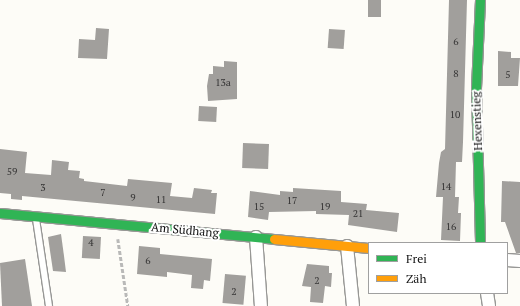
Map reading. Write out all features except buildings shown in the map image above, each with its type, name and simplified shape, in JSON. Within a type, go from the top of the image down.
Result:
[{"type":"street","name":"Hexenstieg","points":[[480,0],[476,88],[480,242]]},
{"type":"street","name":"Am Südhang","points":[[0,213],[368,248]]},
{"type":"street","points":[[256,237],[261,306]]},
{"type":"street","points":[[347,246],[353,306]]},
{"type":"street","points":[[508,260],[520,261]]},
{"type":"street","points":[[487,294],[489,306]]},
{"type":"lane","points":[[36,216],[49,306]]},
{"type":"path","points":[[116,224],[128,306]]},
{"type":"traffic: fast","points":[[480,0],[476,88],[480,242]]},
{"type":"traffic: fast","points":[[0,213],[274,239]]},
{"type":"traffic: slow","points":[[274,239],[368,248]]}]
